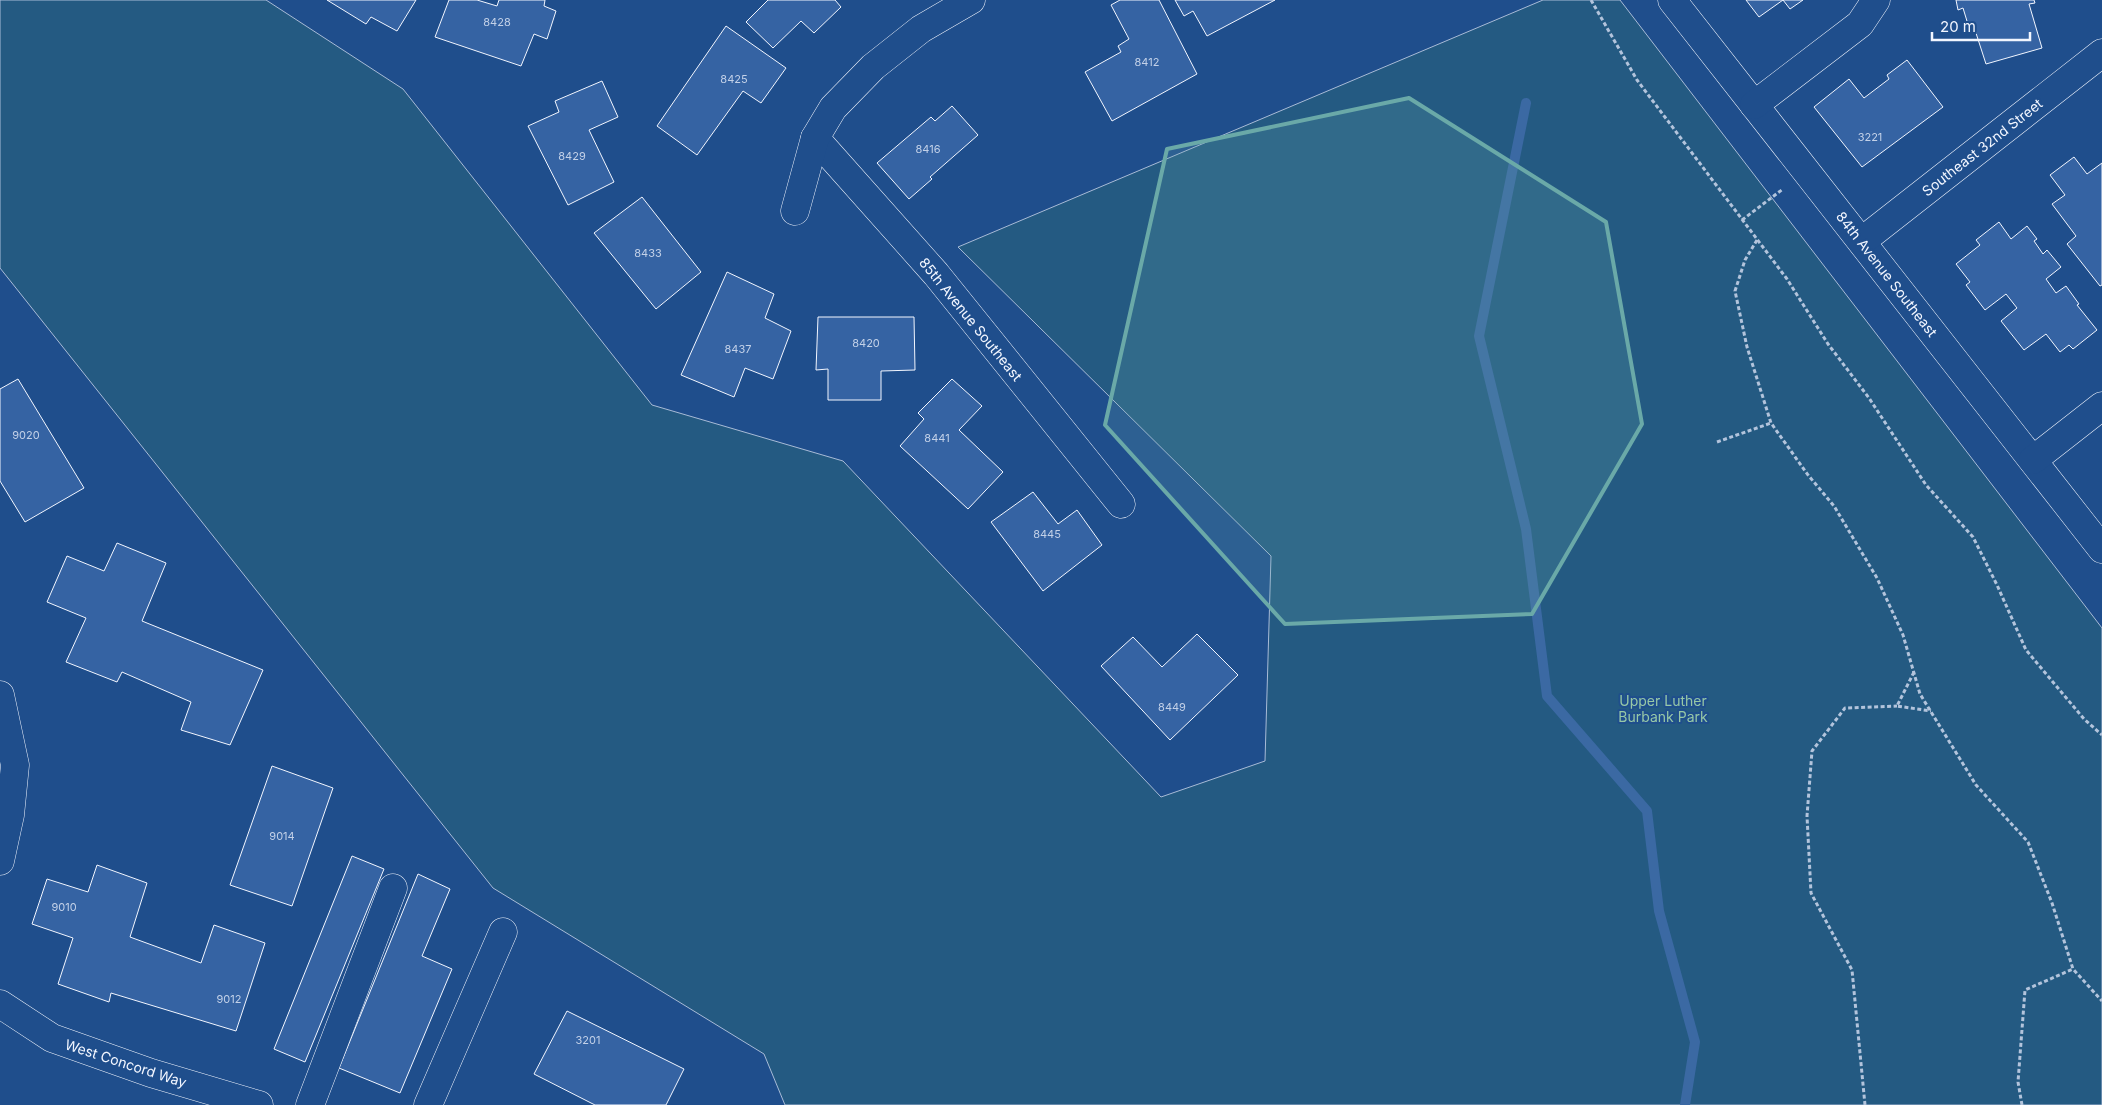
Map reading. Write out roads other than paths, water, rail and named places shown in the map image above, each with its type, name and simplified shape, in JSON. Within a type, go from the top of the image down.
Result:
[{"type":"street","points":[[795,212],[815,138],[833,108],[873,67],[921,29],[971,0]]},
{"type":"street","name":"84th Avenue Southeast","points":[[1672,0],[2102,549]]},
{"type":"street","points":[[1754,105],[1860,24],[1876,0]]},
{"type":"street","name":"Southeast 32nd Street","points":[[1862,241],[2102,53]]},
{"type":"street","name":"85th Avenue Southeast","points":[[815,138],[936,274],[1121,504]]},
{"type":"street","points":[[2033,460],[2102,406]]},
{"type":"street","points":[[0,695],[15,765],[10,815],[0,861]]},
{"type":"street","points":[[310,1105],[393,888]]},
{"type":"street","points":[[428,1105],[503,932]]},
{"type":"street","name":"West Concord Way","points":[[0,1004],[52,1038],[151,1072],[259,1105]]},
{"type":"waterway","points":[[1526,103],[1479,336],[1526,529],[1547,696],[1647,811],[1659,911],[1695,1042],[1685,1105]]},
{"type":"park label","name":"Upper Luther Burbank Park","points":[[1663,708]]}]
